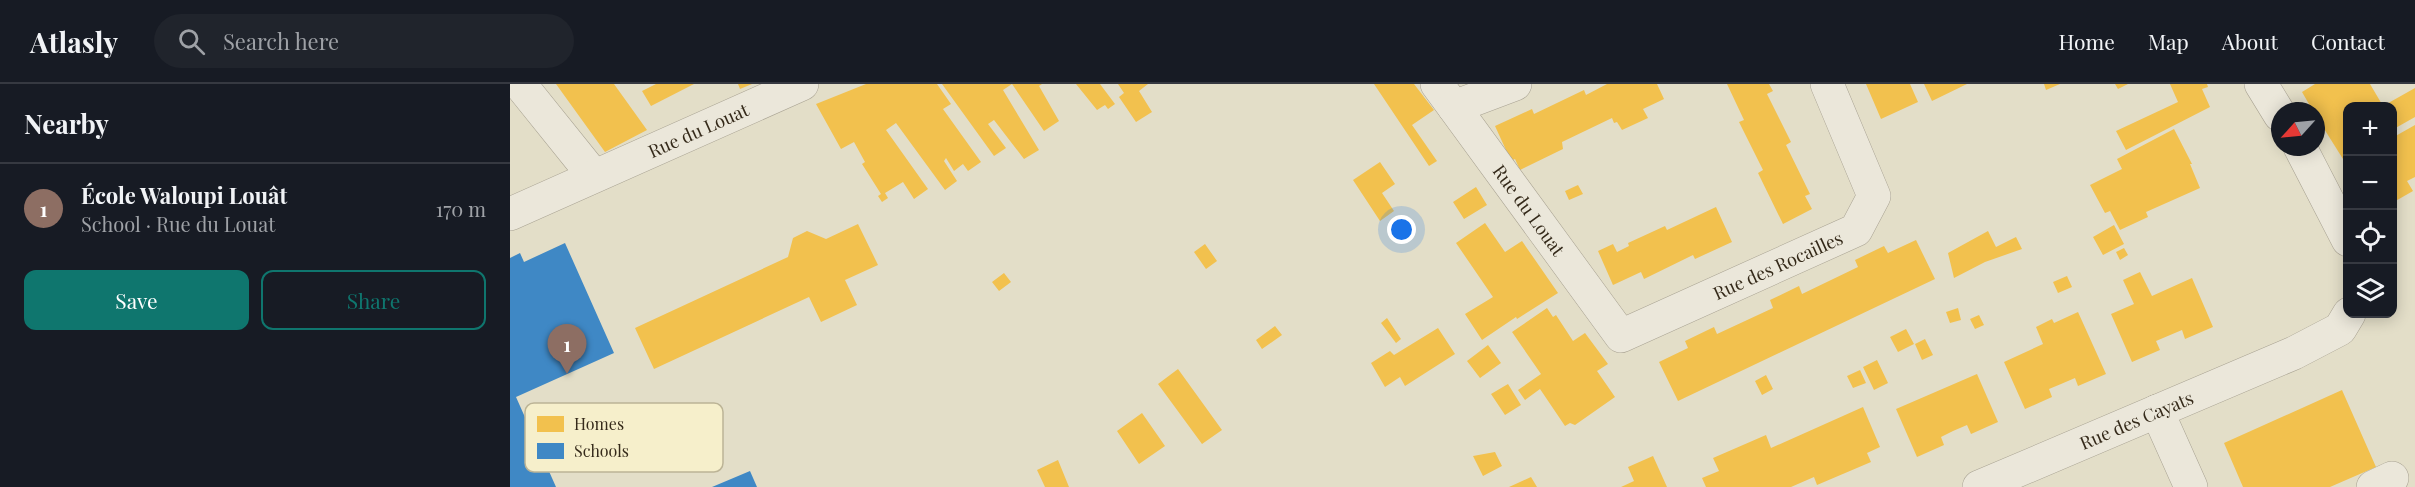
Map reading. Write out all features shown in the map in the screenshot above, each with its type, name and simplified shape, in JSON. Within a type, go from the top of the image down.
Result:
[{"type":"street","points":[[520,84],[594,176]]},
{"type":"street","name":"Rue du Louat","points":[[510,214],[802,84]]},
{"type":"street","points":[[1446,96],[1515,84]]},
{"type":"street","name":"Rue des Rocailles","points":[[1621,336],[1856,230],[1874,196],[1827,84]]},
{"type":"street","points":[[2261,84],[2272,102]]},
{"type":"street","name":"Rue du Louat","points":[[1446,96],[1621,336]]},
{"type":"street","points":[[2305,156],[2343,230]]},
{"type":"street","name":"Rue des Cayats","points":[[1979,487],[2294,353],[2340,329],[2347,318]]},
{"type":"street","points":[[2157,411],[2191,487]]},
{"type":"building: Homes","points":[[556,84],[614,84],[647,130],[605,152]]},
{"type":"building: Homes","points":[[656,84],[694,84],[651,106],[642,91]]},
{"type":"building: Homes","points":[[738,84],[752,84],[740,89]]},
{"type":"building: Homes","points":[[866,84],[937,84],[951,104],[943,109],[981,162],[968,171],[963,164],[954,171],[946,158],[944,161],[957,181],[945,190],[896,123],[886,130],[928,189],[914,199],[903,182],[885,193],[888,198],[882,202],[878,196],[881,194],[862,164],[865,162],[854,142],[841,149],[816,104]]},
{"type":"building: Homes","points":[[942,84],[1012,84],[1003,90],[1039,150],[1024,159],[994,120],[988,124],[1006,148],[994,156]]},
{"type":"building: Homes","points":[[1012,84],[1042,84],[1039,86],[1059,121],[1044,131]]},
{"type":"building: Homes","points":[[1076,84],[1100,84],[1115,104],[1108,109],[1105,105],[1097,110]]},
{"type":"building: Homes","points":[[1118,84],[1148,84],[1139,91],[1152,112],[1136,122],[1119,97],[1124,93]]},
{"type":"building: Homes","points":[[1374,84],[1414,84],[1434,110],[1412,125],[1437,161],[1429,166]]},
{"type":"building: Homes","points":[[1607,84],[1657,84],[1664,99],[1643,109],[1648,118],[1622,130],[1612,118],[1562,142],[1563,149],[1520,170],[1515,159],[1511,161],[1495,126],[1532,109],[1534,114],[1584,90],[1586,95]]},
{"type":"building: Homes","points":[[1727,84],[1769,84],[1773,91],[1767,94],[1791,142],[1786,145],[1810,194],[1805,196],[1812,209],[1783,224],[1758,173],[1763,170],[1739,122],[1744,120]]},
{"type":"building: Homes","points":[[1866,84],[1910,84],[1918,102],[1881,119]]},
{"type":"building: Homes","points":[[1924,84],[1967,84],[1932,101]]},
{"type":"building: Homes","points":[[2044,84],[2060,84],[2046,90]]},
{"type":"building: Homes","points":[[2115,84],[2128,84],[2118,89]]},
{"type":"building: Homes","points":[[2170,84],[2207,84],[2208,87],[2202,89],[2210,107],[2126,150],[2116,131],[2178,102]]},
{"type":"building: Homes","points":[[2315,84],[2370,84],[2381,102],[2343,102],[2343,159],[2325,130],[2325,102],[2308,102],[2302,92]]},
{"type":"building: Homes","points":[[2415,88],[2415,117],[2397,127],[2397,102],[2390,102]]},
{"type":"building: Homes","points":[[2415,125],[2415,177],[2407,181],[2413,191],[2397,200],[2397,156],[2397,135]]},
{"type":"building: Homes","points":[[2174,129],[2192,164],[2190,164],[2200,188],[2146,212],[2148,217],[2120,230],[2110,211],[2105,213],[2090,185],[2122,169],[2117,159]]},
{"type":"building: Homes","points":[[1380,162],[1395,184],[1382,193],[1394,211],[1380,221],[1353,180]]},
{"type":"building: Homes","points":[[1578,185],[1583,194],[1569,200],[1565,191]]},
{"type":"building: Homes","points":[[1476,187],[1487,205],[1464,219],[1453,202]]},
{"type":"building: Homes","points":[[1716,207],[1732,242],[1695,259],[1693,255],[1644,279],[1641,272],[1613,285],[1598,251],[1613,244],[1617,252],[1629,246],[1628,243],[1665,226],[1667,230]]},
{"type":"building: Homes","points":[[1485,223],[1505,252],[1522,241],[1558,293],[1482,340],[1465,314],[1493,297],[1456,243]]},
{"type":"building: Homes","points":[[858,224],[878,265],[845,280],[857,305],[821,322],[809,297],[654,369],[635,328],[788,257],[793,238],[807,231],[826,239]]},
{"type":"building: Homes","points":[[2114,225],[2124,244],[2103,255],[2093,237]]},
{"type":"building: Homes","points":[[1988,231],[1996,247],[2016,237],[2022,249],[1985,262],[1954,278],[1948,253]]},
{"type":"building: Homes","points":[[1916,240],[1935,279],[1678,401],[1659,362],[1688,348],[1685,341],[1714,327],[1717,334],[1773,308],[1770,300],[1799,286],[1802,294],[1858,267],[1855,260],[1884,246],[1888,253]]},
{"type":"building: Homes","points":[[1205,244],[1217,261],[1206,269],[1194,252]]},
{"type":"building: Homes","points":[[2124,248],[2128,255],[2120,260],[2116,252]]},
{"type":"building: Homes","points":[[2140,272],[2152,296],[2192,278],[2213,327],[2185,339],[2182,330],[2156,341],[2160,350],[2132,362],[2111,314],[2134,304],[2123,280]]},
{"type":"building: Homes","points":[[1004,273],[1011,282],[999,291],[992,282]]},
{"type":"building: Homes","points":[[2067,276],[2072,287],[2058,293],[2053,282]]},
{"type":"building: Homes","points":[[1547,308],[1553,317],[1556,315],[1573,341],[1585,333],[1608,364],[1597,371],[1615,397],[1575,425],[1570,423],[1565,426],[1540,389],[1525,400],[1518,390],[1541,374],[1512,332]]},
{"type":"building: Homes","points":[[1958,308],[1961,320],[1950,323],[1946,312]]},
{"type":"building: Homes","points":[[2078,312],[2106,374],[2078,386],[2075,378],[2049,389],[2052,397],[2025,409],[2004,362],[2043,344],[2036,327],[2052,319],[2054,323]]},
{"type":"building: Homes","points":[[1979,315],[1984,325],[1975,329],[1970,319]]},
{"type":"building: Homes","points":[[1387,318],[1401,339],[1396,343],[1381,323]]},
{"type":"building: Homes","points":[[1275,326],[1282,335],[1262,349],[1256,340]]},
{"type":"building: Homes","points":[[1438,328],[1455,354],[1405,386],[1400,377],[1385,387],[1371,363],[1390,351],[1394,355]]},
{"type":"building: Homes","points":[[1906,329],[1914,344],[1898,352],[1890,337]]},
{"type":"building: Homes","points":[[1925,339],[1933,355],[1922,360],[1915,344]]},
{"type":"building: Homes","points":[[1488,345],[1501,363],[1480,378],[1467,361]]},
{"type":"building: Homes","points":[[1877,360],[1888,383],[1874,390],[1863,367]]},
{"type":"building: Homes","points":[[1178,369],[1222,430],[1202,444],[1158,384]]},
{"type":"building: Homes","points":[[1860,370],[1866,383],[1853,388],[1847,376]]},
{"type":"building: Homes","points":[[1977,374],[1998,422],[1971,434],[1967,425],[1953,431],[1941,437],[1944,445],[1917,457],[1896,409]]},
{"type":"building: Homes","points":[[1766,375],[1773,389],[1762,395],[1755,381]]},
{"type":"building: Homes","points":[[1508,384],[1521,405],[1505,415],[1491,394]]},
{"type":"building: Homes","points":[[2342,390],[2376,467],[2330,487],[2243,487],[2224,443]]},
{"type":"building: Homes","points":[[1863,407],[1880,447],[1867,453],[1871,462],[1817,485],[1814,477],[1791,487],[1706,487],[1702,478],[1719,471],[1713,458],[1766,435],[1771,448]]},
{"type":"building: Homes","points":[[1142,413],[1165,446],[1139,464],[1117,431]]},
{"type":"building: Homes","points":[[1495,452],[1502,466],[1483,476],[1473,456]]},
{"type":"building: Homes","points":[[1653,456],[1667,487],[1621,487],[1634,481],[1628,467]]},
{"type":"building: Homes","points":[[1058,460],[1069,487],[1045,487],[1037,470]]},
{"type":"building: Homes","points":[[1531,477],[1537,487],[1509,487]]},
{"type":"building: Schools","points":[[565,243],[614,353],[516,397],[525,417],[525,472],[549,472],[556,487],[510,487],[510,258],[520,253],[524,262]]},
{"type":"building: Schools","points":[[750,471],[757,487],[712,487]]},
{"type":"place","name":"École Waloupi Louât","points":[[567,374]]}]
